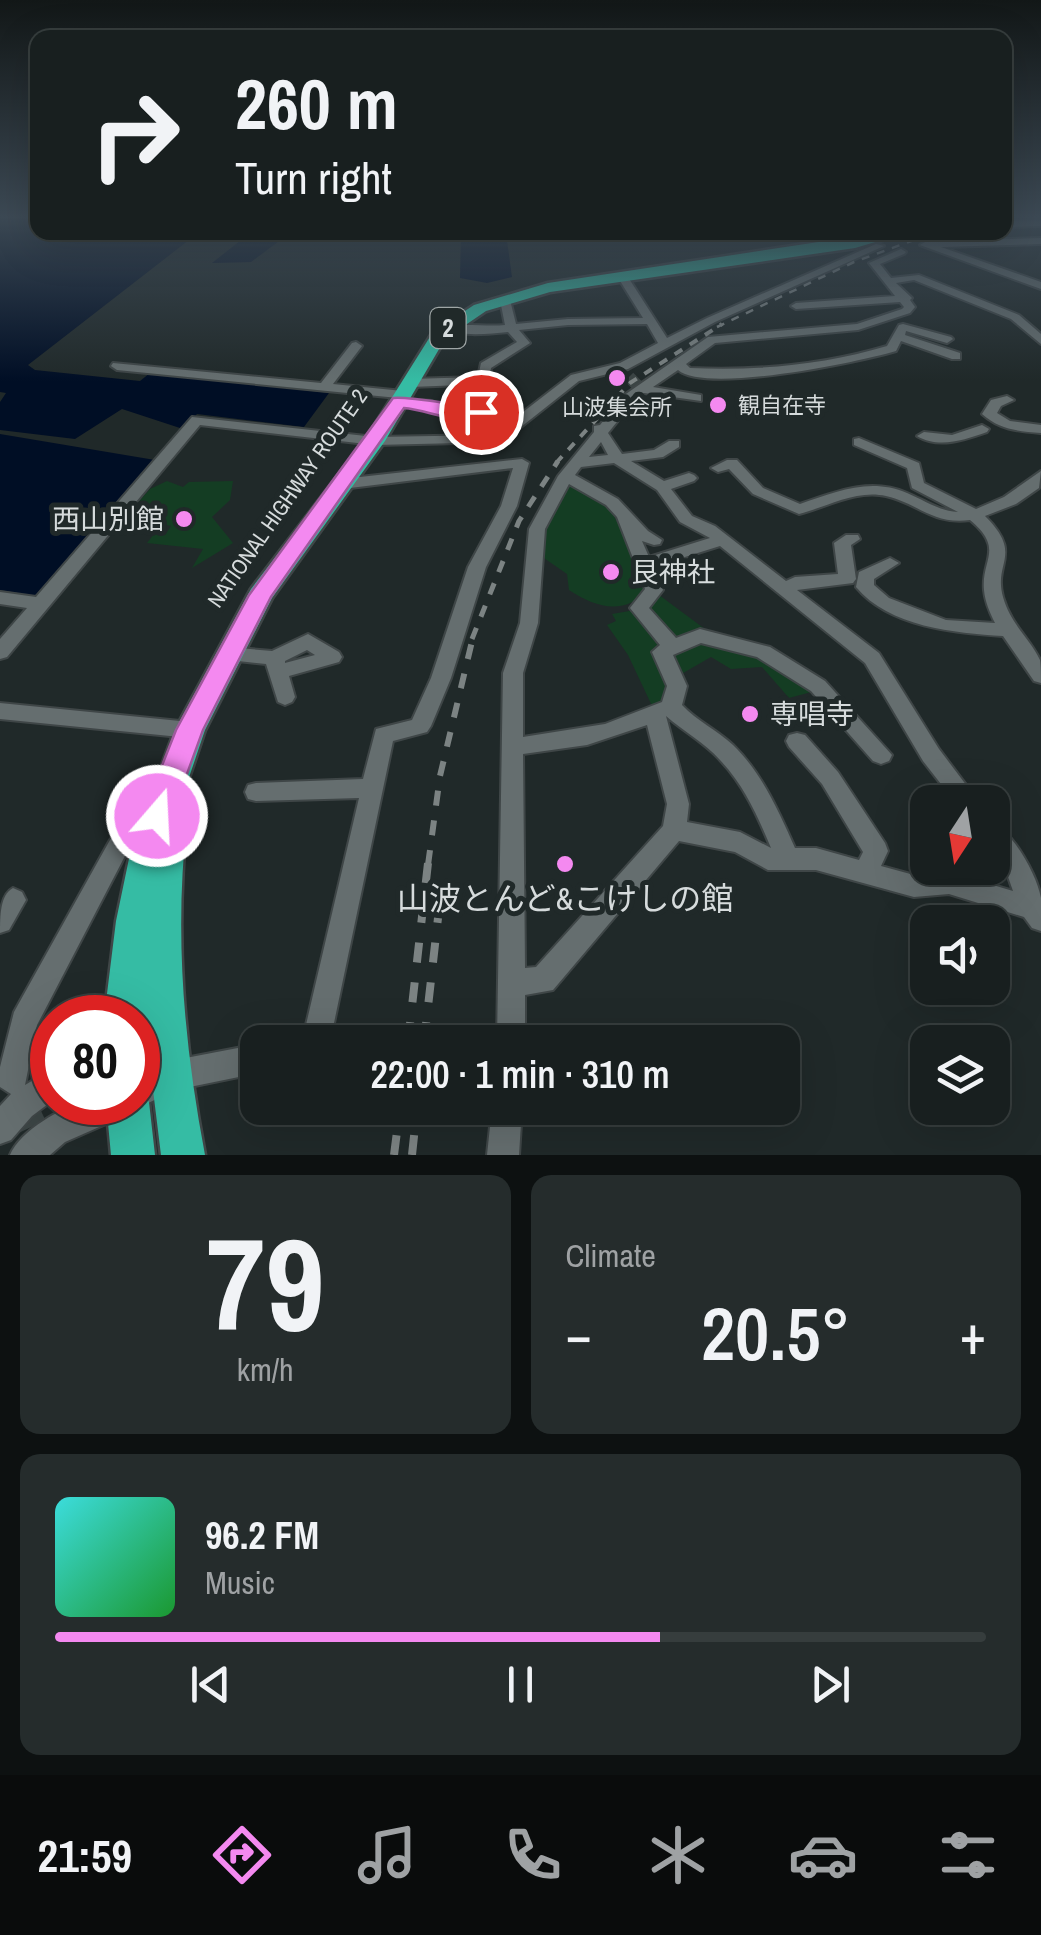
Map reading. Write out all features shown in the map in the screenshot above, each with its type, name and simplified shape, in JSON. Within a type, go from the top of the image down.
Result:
[{"type":"highway","name":"NATIONAL HIGHWAY ROUTE 2","points":[[127,995],[140,884],[167,786],[196,718],[260,595],[375,440],[432,344],[448,328],[496,302],[566,284],[645,273]]},
{"type":"highway","name":"NATIONAL HIGHWAY ROUTE 2","points":[[157,995],[163,880],[177,786],[196,718]]},
{"type":"highway","name":"NATIONAL HIGHWAY ROUTE 2","points":[[160,1104],[183,1155]]},
{"type":"highway","points":[[127,1125],[132,1155]]},
{"type":"street","points":[[511,1025],[514,673],[528,623],[537,529],[630,378],[664,344],[819,273]]},
{"type":"street","points":[[630,378],[677,362],[712,340],[871,324],[906,311],[910,307],[906,298],[883,273]]},
{"type":"street","points":[[890,280],[934,273]]},
{"type":"street","points":[[1002,273],[1039,285]]},
{"type":"street","points":[[622,276],[664,344]]},
{"type":"street","points":[[915,276],[1015,317],[1041,340]]},
{"type":"street","points":[[796,306],[906,298]]},
{"type":"street","points":[[118,366],[404,393],[484,381],[485,366],[524,343],[512,328],[506,302],[496,302]]},
{"type":"street","points":[[785,314],[803,332]]},
{"type":"street","points":[[448,328],[512,328],[610,320],[648,322]]},
{"type":"street","points":[[677,362],[686,372],[780,371],[865,357],[892,348],[903,327],[948,339]]},
{"type":"street","points":[[897,336],[956,356]]},
{"type":"street","points":[[324,386],[356,346]]},
{"type":"street","points":[[0,652],[197,420],[375,440],[484,442],[497,439],[575,378],[630,378],[696,398]]},
{"type":"street","points":[[404,393],[452,414],[511,410],[522,417]]},
{"type":"street","points":[[1008,400],[996,403],[989,414],[1006,425],[1041,429]]},
{"type":"street","points":[[924,436],[954,440],[982,428]]},
{"type":"street","points":[[599,429],[619,460],[662,487],[686,519],[721,540],[872,658],[931,755],[955,785]]},
{"type":"street","points":[[858,442],[914,466],[917,485],[975,514],[995,545],[998,559],[990,581],[1008,630],[1041,676]]},
{"type":"street","points":[[571,469],[658,454],[674,444]]},
{"type":"street","points":[[320,1025],[384,735],[420,726],[441,678],[476,567],[509,506],[522,463],[342,484]]},
{"type":"street","points":[[718,468],[732,463],[758,491],[800,510],[861,490],[882,490],[919,501],[942,515],[975,514],[1032,487],[1041,476]]},
{"type":"street","points":[[571,469],[612,502],[624,518],[654,590],[639,608],[673,647]]},
{"type":"street","points":[[662,487],[688,478]]},
{"type":"street","points":[[624,518],[654,540]]},
{"type":"street","points":[[785,590],[795,583],[846,579],[842,543],[852,538]]},
{"type":"street","points":[[643,564],[721,540]]},
{"type":"street","points":[[890,563],[865,576],[865,587],[883,602],[944,626],[1008,630]]},
{"type":"street","points":[[0,598],[40,604]]},
{"type":"street","points":[[514,746],[628,728],[662,710],[677,686],[662,652],[700,636],[764,652],[818,686],[881,754]]},
{"type":"street","points":[[227,654],[276,665],[285,697]]},
{"type":"street","points":[[511,983],[543,980],[674,830],[676,790],[662,710]]},
{"type":"street","points":[[662,710],[714,742],[757,788],[788,859]]},
{"type":"street","points":[[0,711],[196,718]]},
{"type":"street","points":[[798,741],[830,778],[876,851],[865,874]]},
{"type":"street","points":[[12,1080],[24,1022],[118,846],[167,786]]},
{"type":"street","points":[[256,792],[372,788]]},
{"type":"street","points":[[674,830],[740,842],[768,859],[816,860],[914,886],[949,883],[1036,913]]},
{"type":"street","points":[[1010,857],[1036,913]]},
{"type":"street","points":[[160,1077],[240,1061]]},
{"type":"street","points":[[0,1129],[30,1100]]},
{"type":"street","points":[[26,1155],[54,1132],[70,1125]]},
{"type":"street","points":[[502,1155],[505,1125]]},
{"type":"green space","points":[[167,481],[183,487],[189,482],[233,481],[230,500],[212,517],[233,543],[192,568],[203,549],[147,543],[154,534],[165,535],[171,526],[140,519],[117,526],[150,489]]},
{"type":"green space","points":[[579,486],[608,503],[649,589],[631,603],[611,606],[590,602],[569,590],[567,574],[541,556],[540,530],[563,487]]},
{"type":"green space","points":[[655,592],[740,655],[750,650],[815,691],[789,698],[762,667],[731,669],[711,657],[671,680],[669,705],[653,708],[628,655],[607,625],[616,621],[612,614],[635,610]]},
{"type":"water","points":[[0,273],[147,273],[28,365],[35,370],[140,381],[150,373],[329,393],[304,427],[197,414],[183,429],[122,409],[75,439],[0,430],[0,402],[6,393],[0,392]]},
{"type":"water","points":[[460,273],[511,273],[512,277],[487,283],[460,278]]},
{"type":"water","points":[[0,434],[155,460],[36,596],[0,590]]},
{"type":"tunnel","points":[[629,377],[641,389]]},
{"type":"tunnel","points":[[21,1101],[46,1155]]},
{"type":"railway","points":[[718,326],[831,273]]},
{"type":"railway","points":[[718,326],[722,324]]},
{"type":"railway","points":[[556,463],[630,383],[718,326]]},
{"type":"railway","points":[[472,639],[519,521],[558,461]]},
{"type":"railway","points":[[428,865],[440,776],[473,637]]},
{"type":"railway","points":[[410,1025],[428,863]]},
{"type":"railway","points":[[426,1025],[438,918]]},
{"type":"railway","points":[[394,1155],[398,1125]]},
{"type":"railway","points":[[412,1155],[415,1125]]},
{"type":"place","name":"山波集会所","points":[[617,378]]},
{"type":"place","name":"観自在寺","points":[[718,405]]},
{"type":"place","name":"西山別館","points":[[184,519]]},
{"type":"place","name":"艮神社","points":[[611,572]]},
{"type":"place","name":"専唱寺","points":[[750,714]]},
{"type":"place","name":"山波とんど&こけしの館","points":[[565,864]]},
{"type":"route","points":[[157,816],[217,672],[260,595],[399,402],[432,405],[452,414],[481,412]]}]
